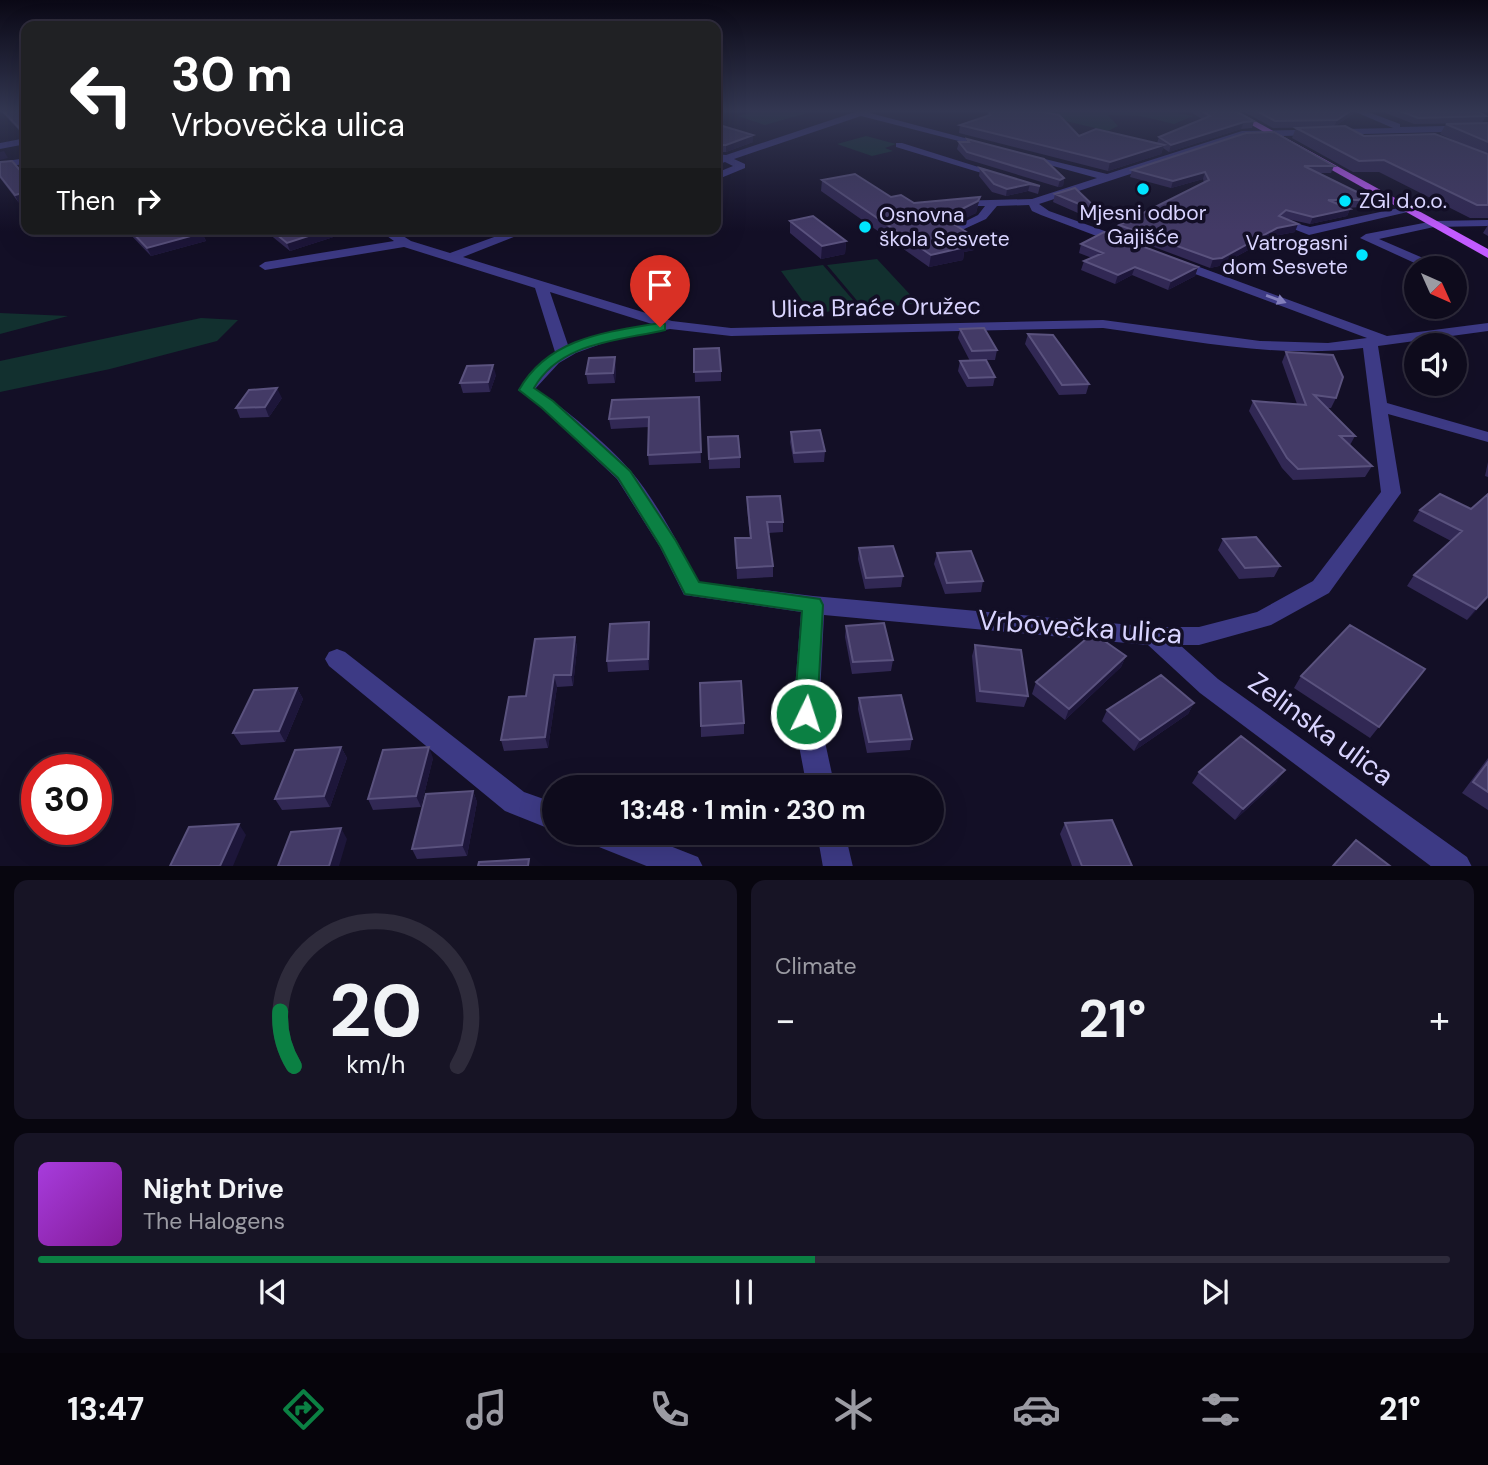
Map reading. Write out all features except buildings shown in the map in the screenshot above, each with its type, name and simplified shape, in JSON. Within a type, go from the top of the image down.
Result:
[{"type":"main road","points":[[1302,150],[1488,254]]},
{"type":"street","points":[[721,158],[745,150]]},
{"type":"street","points":[[917,150],[1018,181]]},
{"type":"street","points":[[942,206],[967,202],[1033,202],[1050,191],[1107,177],[1186,150]]},
{"type":"street","points":[[1016,153],[1107,177]]},
{"type":"street","points":[[721,160],[741,166],[721,175]]},
{"type":"street","points":[[0,165],[20,162]]},
{"type":"street","points":[[1033,202],[1037,209],[1045,213],[1131,245]]},
{"type":"street","points":[[962,226],[982,217],[993,204]]},
{"type":"street","points":[[1284,223],[1309,231],[1408,209]]},
{"type":"street","points":[[1407,256],[1366,238],[1434,224],[1488,223]]},
{"type":"street","name":"Ulica Braće Oružec","points":[[392,235],[405,243],[670,325],[731,332],[1103,324],[1260,346],[1328,348],[1488,327]]},
{"type":"street","points":[[452,257],[512,235]]},
{"type":"street","points":[[265,266],[405,243]]},
{"type":"street","points":[[1156,255],[1378,341]]},
{"type":"street","points":[[541,286],[562,351]]},
{"type":"street","name":"Vrbovečka ulica","points":[[670,325],[612,335],[562,351],[536,373],[526,390],[548,404],[624,475],[669,545],[692,589],[813,605],[1154,636],[1199,636],[1263,619],[1321,587],[1391,493],[1381,407],[1378,341]]},
{"type":"street","points":[[1468,330],[1488,340]]},
{"type":"street","points":[[1381,407],[1488,437]]},
{"type":"street","points":[[813,605],[806,714],[818,775]]},
{"type":"street","name":"Zelinska ulica","points":[[1154,636],[1209,686],[1457,866]]},
{"type":"street","points":[[337,659],[515,802],[542,812]]},
{"type":"street","points":[[631,845],[688,866]]},
{"type":"street","points":[[834,845],[838,866]]},
{"type":"green space","points":[[856,150],[893,151],[872,156]]},
{"type":"green space","points":[[877,259],[917,303],[865,310],[827,265]]},
{"type":"green space","points":[[823,265],[859,307],[812,314],[781,271]]},
{"type":"green space","points":[[0,313],[68,316],[0,334]]},
{"type":"green space","points":[[201,318],[238,320],[217,341],[110,369],[0,392],[0,361]]},
{"type":"place","name":"Mjesni odbor Gajišće","points":[[1143,189]]},
{"type":"place","name":"ZGI d.o.o.","points":[[1345,201]]},
{"type":"place","name":"Osnovna škola Sesvete","points":[[865,227]]},
{"type":"place","name":"Vatrogasni dom Sesvete","points":[[1362,255]]},
{"type":"route","points":[[660,327],[612,335],[562,351],[536,373],[526,390],[548,404],[624,475],[669,545],[692,589],[813,605],[806,714]]}]
